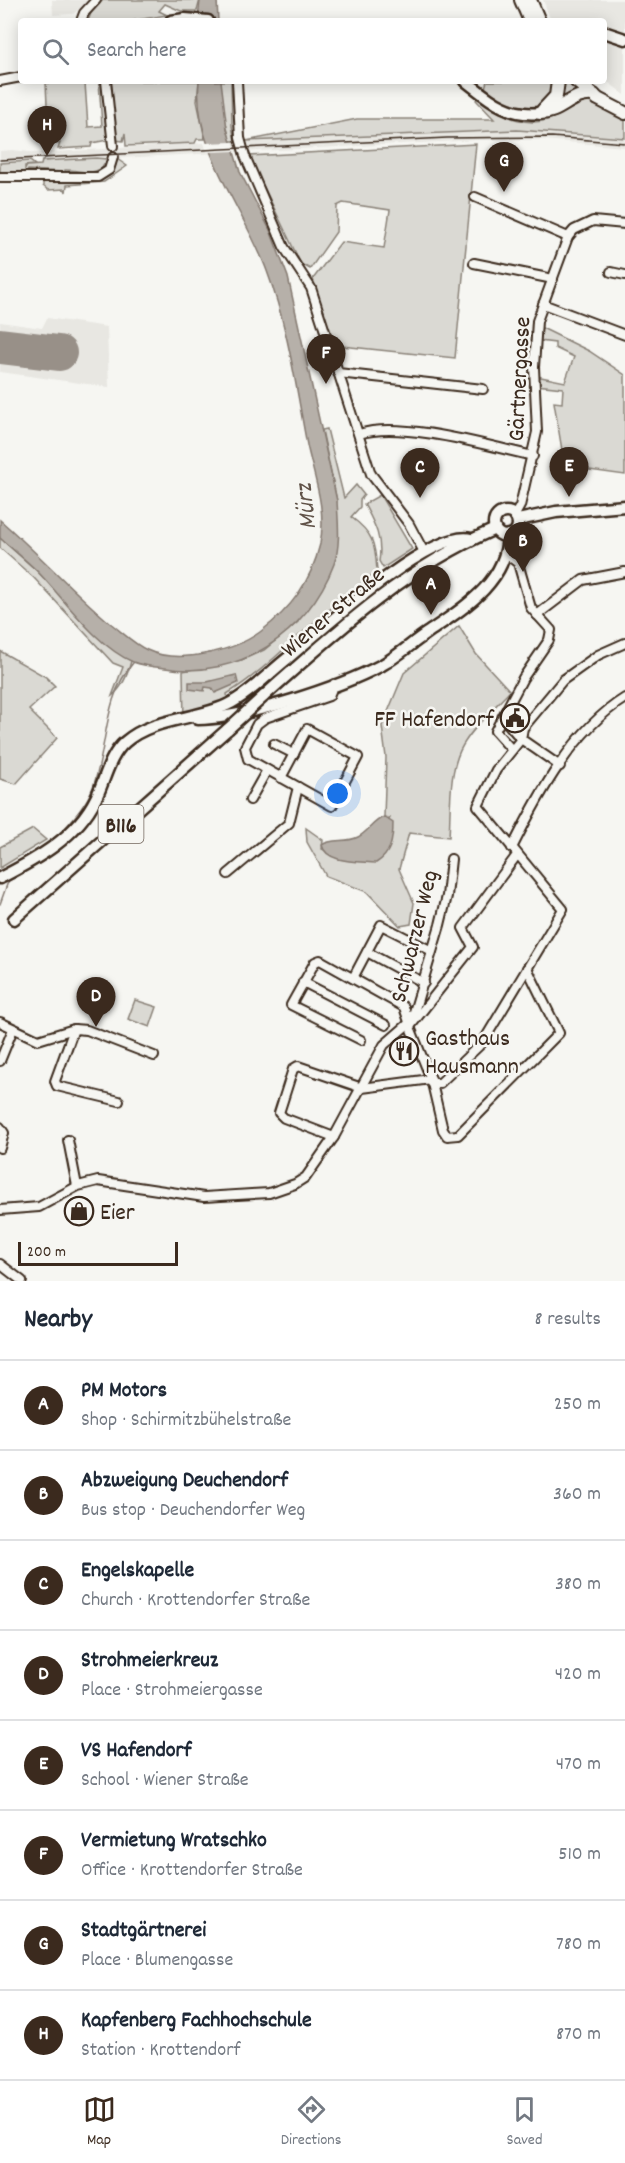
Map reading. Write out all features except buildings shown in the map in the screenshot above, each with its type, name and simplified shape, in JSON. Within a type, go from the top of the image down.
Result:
[{"type":"highway","points":[[521,0],[529,18]]},
{"type":"highway","points":[[530,0],[538,18]]},
{"type":"highway","points":[[540,113],[554,101],[557,84]]},
{"type":"highway","points":[[575,97],[581,84]]},
{"type":"highway","points":[[584,84],[594,95],[625,113]]},
{"type":"highway","points":[[586,84],[625,105]]},
{"type":"highway","points":[[540,113],[552,111],[575,97],[594,95]]},
{"type":"main road","points":[[607,33],[625,39]]},
{"type":"main road","points":[[476,84],[488,99],[512,112],[540,113]]},
{"type":"main road","name":"B116","points":[[495,529],[495,521],[499,514],[507,512],[516,518],[625,506]]},
{"type":"main road","points":[[495,529],[501,534],[508,535],[516,531],[516,518]]},
{"type":"main road","name":"Wiener Straße","points":[[14,919],[339,629],[394,585],[428,562],[495,529]]},
{"type":"main road","points":[[0,878],[47,852],[80,824],[123,743],[152,727],[184,720],[236,714],[272,705],[383,664],[473,601],[496,574],[506,556],[508,535]]},
{"type":"main road","points":[[184,720],[228,704],[326,624],[424,552],[453,540],[471,539]]},
{"type":"main road","points":[[228,704],[236,714]]},
{"type":"street","points":[[82,18],[96,0]]},
{"type":"street","points":[[0,81],[18,78]]},
{"type":"street","points":[[106,84],[113,146]]},
{"type":"street","points":[[237,84],[240,138],[245,156],[284,247],[311,288],[372,474],[409,524],[424,552]]},
{"type":"street","points":[[0,177],[98,177],[109,170],[113,157]]},
{"type":"street","points":[[475,196],[568,237],[579,226],[591,221],[625,224]]},
{"type":"street","name":"Gärtnergasse","points":[[516,518],[538,430],[534,357],[537,321],[568,237]]},
{"type":"street","points":[[474,263],[553,279]]},
{"type":"street","points":[[611,272],[625,275]]},
{"type":"street","points":[[543,304],[625,335]]},
{"type":"street","points":[[338,374],[483,389]]},
{"type":"street","points":[[359,434],[375,429],[402,430],[533,456]]},
{"type":"street","points":[[506,556],[518,563],[525,591],[537,615],[549,626],[551,634],[519,684],[495,731],[512,750]]},
{"type":"street","points":[[537,615],[583,580],[625,572]]},
{"type":"street","points":[[334,1137],[284,1118],[279,1113],[292,1069],[298,1066],[362,1088],[431,1081],[440,1083],[483,1042],[563,909],[478,806],[496,770],[521,739],[523,729],[563,680],[598,655],[625,643]]},
{"type":"street","points":[[281,778],[307,729],[325,733],[358,757],[332,806],[281,778],[248,759],[245,747],[256,724],[265,718],[329,696],[334,684]]},
{"type":"street","points":[[512,848],[560,766],[600,714],[625,698]]},
{"type":"street","points":[[503,718],[521,739],[560,766]]},
{"type":"street","points":[[274,744],[294,754]]},
{"type":"street","points":[[250,800],[267,770]]},
{"type":"street","points":[[228,874],[288,823],[298,787]]},
{"type":"street","points":[[0,1210],[39,1207],[77,1186],[98,1181],[204,1197],[269,1193],[282,1190],[306,1177],[334,1137],[384,1046],[410,1024],[473,947],[473,943],[462,928],[517,855]]},
{"type":"street","name":"Schwarzer Weg","points":[[410,1024],[447,896],[451,859]]},
{"type":"street","points":[[353,978],[381,925],[432,951]]},
{"type":"street","points":[[367,952],[424,982]]},
{"type":"street","points":[[361,1041],[291,1005],[315,962],[320,960],[404,1007],[431,1081],[443,1130],[447,1136],[458,1135],[559,1033],[527,968]]},
{"type":"street","points":[[303,982],[386,1025]]},
{"type":"street","points":[[0,1022],[38,1040],[74,1029],[87,1030],[154,1056]]},
{"type":"street","points":[[0,1061],[13,1029]]},
{"type":"street","points":[[74,1029],[55,1081],[57,1086],[119,1101]]},
{"type":"street","points":[[0,1127],[4,1133],[0,1148]]},
{"type":"street","points":[[68,1140],[77,1186]]},
{"type":"street","points":[[0,1264],[22,1281]]},
{"type":"shaded area","points":[[52,0],[90,0],[73,14],[53,15]]},
{"type":"shaded area","points":[[103,0],[200,0],[197,11],[181,11],[165,4],[159,11],[167,15],[149,18],[89,18]]},
{"type":"shaded area","points":[[200,0],[217,0],[218,18],[198,18]]},
{"type":"shaded area","points":[[543,0],[625,0],[625,95],[607,81],[607,18],[550,18]]},
{"type":"shaded area","points":[[46,84],[85,84],[88,127],[102,126],[99,84],[101,84],[108,140],[92,143],[91,147],[58,149],[60,143],[56,144],[50,138]]},
{"type":"shaded area","points":[[111,84],[199,84],[197,101],[205,139],[197,139],[195,143],[126,146],[125,133],[123,141],[115,140]]},
{"type":"shaded area","name":"Mürz","points":[[199,84],[221,84],[227,129],[240,172],[270,230],[288,277],[337,501],[338,549],[334,564],[322,589],[307,611],[289,630],[268,646],[244,659],[219,667],[192,670],[133,662],[107,646],[82,622],[38,572],[0,538],[0,520],[110,623],[137,645],[160,654],[190,656],[205,654],[249,639],[281,614],[298,594],[311,571],[322,531],[321,506],[286,335],[267,271],[212,156],[199,107]]},
{"type":"shaded area","points":[[221,84],[231,84],[232,126],[235,141],[230,141],[221,101]]},
{"type":"shaded area","points":[[486,84],[554,84],[554,91],[539,108],[509,105],[489,94],[485,88]]},
{"type":"shaded area","points":[[560,84],[575,84],[578,88],[574,94],[555,104]]},
{"type":"shaded area","points":[[478,97],[506,116],[526,122],[548,120],[579,102],[591,101],[625,119],[625,138],[517,130],[246,141],[357,119],[494,119],[476,100]]},
{"type":"shaded area","points":[[517,130],[625,138],[625,147],[544,140],[479,140],[119,158],[98,156],[0,161],[0,151],[13,150],[37,153],[286,138]]},
{"type":"shaded area","points":[[476,144],[455,358],[332,345],[313,279],[341,242],[384,248],[390,210],[343,203],[337,206],[336,232],[310,269],[301,264],[249,156]]},
{"type":"shaded area","points":[[107,159],[99,169],[89,172],[28,170],[27,174],[0,174],[0,163],[30,161],[35,165],[25,166],[25,169],[27,166],[41,165],[42,161]]},
{"type":"shaded area","points":[[117,159],[127,166],[104,182],[67,185],[66,192],[65,189],[48,190],[43,186],[43,181],[88,182],[99,180],[108,176],[114,169]]},
{"type":"shaded area","points":[[47,318],[107,327],[109,387],[0,372],[0,322],[42,328]]},
{"type":"shaded area","points":[[540,327],[589,351],[625,375],[625,475],[568,467],[568,460],[563,456],[554,402],[562,403],[563,388],[536,385],[536,376],[565,382],[574,357],[555,348],[555,343],[539,341]]},
{"type":"shaded area","points":[[327,429],[344,498],[356,485],[364,495],[360,500],[360,507],[351,517],[364,528],[372,539],[377,570],[265,666],[227,694],[228,704],[184,720],[183,671],[242,660],[264,650],[298,622],[337,501],[322,430]]},
{"type":"shaded area","points":[[380,495],[412,549],[383,568],[379,561],[380,545],[377,531],[364,504]]},
{"type":"shaded area","points":[[0,538],[36,570],[110,647],[131,661],[124,680],[112,696],[123,667],[113,663],[34,578],[0,548]]},
{"type":"shaded area","points":[[459,626],[476,654],[510,691],[473,731],[458,755],[451,790],[449,837],[409,833],[399,869],[414,903],[411,924],[400,926],[367,892],[326,876],[307,842],[306,828],[323,840],[322,849],[354,861],[362,861],[390,818],[384,817],[386,757],[382,726],[404,673]]},
{"type":"shaded area","points":[[0,651],[46,677],[55,686],[29,710],[57,738],[16,784],[0,779]]},
{"type":"shaded area","points":[[236,675],[238,683],[215,693],[212,688],[205,687],[204,691],[189,689],[189,682],[207,682]]},
{"type":"shaded area","points":[[384,817],[393,823],[392,841],[388,851],[376,863],[337,859],[325,851],[322,845],[358,837]]},
{"type":"shaded area","points":[[33,829],[46,840],[0,868],[0,847]]},
{"type":"shaded area","points":[[135,1000],[157,1007],[150,1027],[128,1019]]},
{"type":"pier","points":[[233,142],[236,151],[207,152],[204,143]]},
{"type":"waterway","points":[[58,836],[78,813],[90,794],[98,771],[116,691],[133,663]]},
{"type":"waterway","points":[[26,858],[54,839]]},
{"type":"waterway","points":[[0,904],[9,879]]},
{"type":"runway","points":[[0,346],[59,353]]},
{"type":"railway","points":[[0,160],[447,138],[552,137],[625,143]]},
{"type":"place","name":"Kapfenberg Fachhochschule","points":[[47,156]]},
{"type":"place","name":"Stadtgärtnerei","points":[[504,192]]},
{"type":"place","name":"Vermietung Wratschko","points":[[326,384]]},
{"type":"place","name":"VS Hafendorf","points":[[569,497]]},
{"type":"place","name":"Engelskapelle","points":[[420,498]]},
{"type":"place","name":"Abzweigung Deuchendorf","points":[[523,572]]},
{"type":"place","name":"PM Motors","points":[[431,615]]},
{"type":"place","name":"FF Hafendorf","points":[[515,718]]},
{"type":"place","name":"Strohmeierkreuz","points":[[96,1027]]},
{"type":"place","name":"Gasthaus Hausmann","points":[[404,1051]]},
{"type":"place","name":"Eier","points":[[79,1211]]}]
